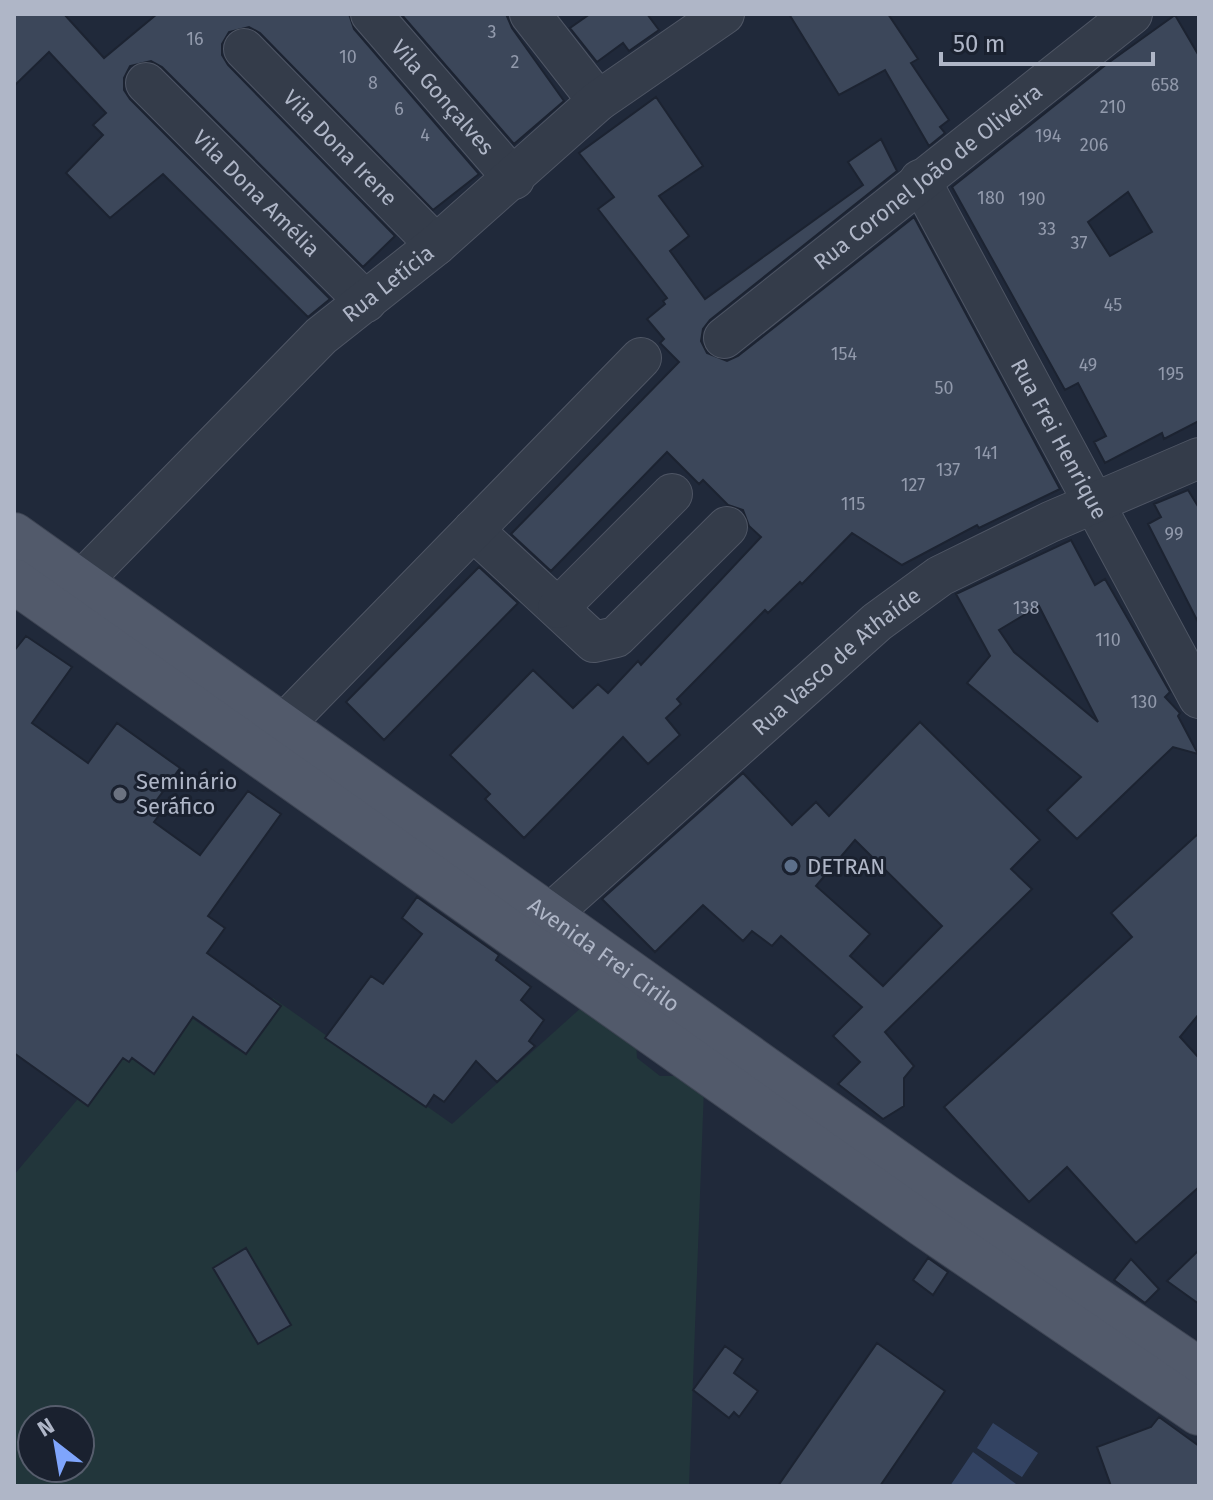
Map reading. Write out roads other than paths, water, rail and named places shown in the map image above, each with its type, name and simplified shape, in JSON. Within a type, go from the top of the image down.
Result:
[{"type":"main road","name":"Avenida Frei Cirilo","points":[[14,535],[38,595],[537,930],[944,1196],[1199,1370]]},
{"type":"main road","name":"Avenida Frei Cirilo","points":[[38,595],[282,726],[537,930],[1199,1413]]},
{"type":"street","name":"Vila Gonçalves","points":[[371,14],[514,179]]},
{"type":"street","points":[[530,14],[598,101]]},
{"type":"street","name":"Rua Coronel João de Oliveira","points":[[724,338],[1132,14]]},
{"type":"street","name":"Rua Letícia","points":[[38,595],[321,336],[514,179],[598,101],[716,17]]},
{"type":"street","name":"Vila Dona Irene","points":[[244,49],[436,245]]},
{"type":"street","name":"Vila Dona Amélia","points":[[146,83],[366,302]]},
{"type":"street","name":"Rua Frei Henrique","points":[[920,180],[1199,698]]},
{"type":"street","points":[[282,726],[641,358]]},
{"type":"street","name":"Rua Vasco de Athaíde","points":[[537,930],[877,622],[940,576],[1199,458]]},
{"type":"street","points":[[558,608],[672,494]]},
{"type":"street","points":[[473,530],[594,642],[616,637],[727,527]]},
{"type":"water","points":[[993,1423],[1038,1453],[1022,1477],[977,1448]]},
{"type":"water","points":[[973,1452],[1016,1484],[1015,1486],[950,1486]]},
{"type":"place","name":"Seminário Seráfico","points":[[120,794]]},
{"type":"place","name":"DETRAN","points":[[791,866]]}]
